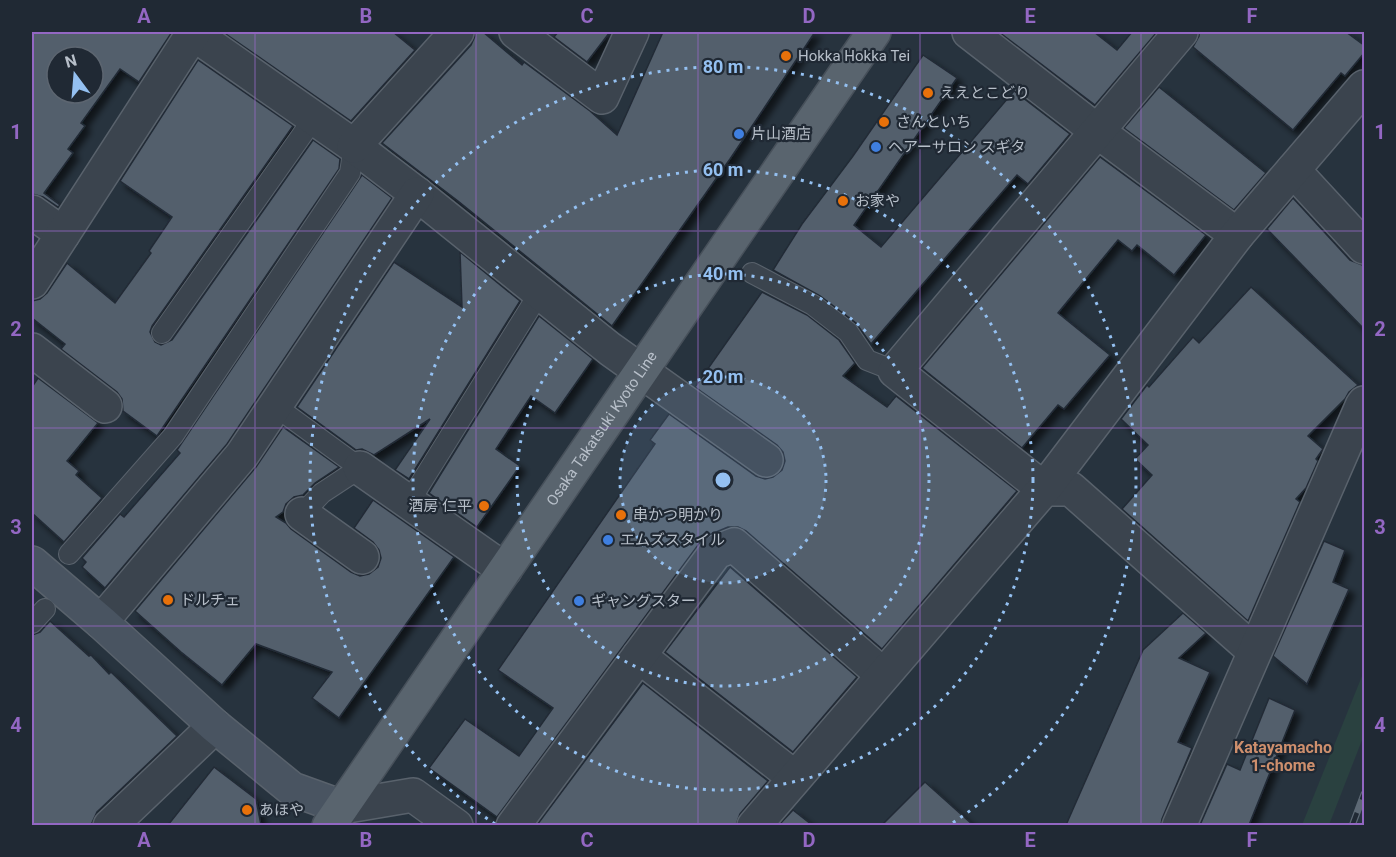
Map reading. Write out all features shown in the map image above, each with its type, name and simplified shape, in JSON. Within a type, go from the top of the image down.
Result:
[{"type":"main road","name":"Osaka Takatsuki Kyoto Line","points":[[335,816],[874,32]]},
{"type":"street","points":[[32,282],[193,32],[354,146],[639,371],[766,460]]},
{"type":"street","points":[[354,146],[457,32]]},
{"type":"street","points":[[516,32],[602,97],[632,32]]},
{"type":"street","points":[[969,32],[1097,132],[1237,236]]},
{"type":"street","points":[[1181,32],[895,371],[1044,489],[1071,489],[1254,651]]},
{"type":"street","points":[[754,825],[1044,489],[1237,236],[1365,87]]},
{"type":"street","points":[[1293,170],[1365,247]]},
{"type":"street","points":[[101,622],[242,455],[417,194]]},
{"type":"street","points":[[32,212],[63,234]]},
{"type":"street","points":[[32,350],[105,406]]},
{"type":"street","points":[[1179,825],[1362,406],[1365,404]]},
{"type":"street","points":[[360,468],[505,570]]},
{"type":"street","points":[[302,514],[362,557]]},
{"type":"street","points":[[513,825],[716,552],[734,545],[883,675]]},
{"type":"street","points":[[32,563],[101,622],[215,726],[292,789],[335,816],[413,795],[456,825]]},
{"type":"street","points":[[639,656],[794,777]]},
{"type":"street","points":[[110,825],[215,726]]},
{"type":"lane","points":[[162,333],[314,118]]},
{"type":"lane","points":[[69,554],[173,436],[350,173],[354,146]]},
{"type":"lane","points":[[752,273],[813,305],[848,332],[867,360],[895,371]]},
{"type":"lane","points":[[409,502],[540,292]]},
{"type":"lane","points":[[275,406],[360,468],[322,493],[302,514]]},
{"type":"lane","points":[[32,623],[45,609]]},
{"type":"green space","points":[[1364,671],[1364,735],[1329,825],[1302,825]]},
{"type":"building","points":[[32,32],[172,32],[139,82],[120,69],[105,90],[105,45],[45,45],[45,105],[94,105],[81,123],[85,126],[68,149],[73,153],[44,193],[60,205],[58,207],[43,197],[32,194]]},
{"type":"building","points":[[223,32],[393,32],[415,50],[351,121]]},
{"type":"building","points":[[475,32],[483,32],[522,65],[524,62],[590,111],[617,135],[663,32],[815,32],[730,159],[612,326],[458,201],[382,143],[471,45]]},
{"type":"building","points":[[558,32],[610,32],[587,62],[554,37]]},
{"type":"building","points":[[999,32],[1094,32],[1117,50],[1132,32],[1157,32],[1095,105]]},
{"type":"building","points":[[1199,32],[1346,32],[1365,46],[1365,52],[1345,76],[1341,73],[1293,130],[1193,47]]},
{"type":"building","points":[[923,55],[957,78],[854,225],[881,247],[1014,91],[1070,134],[1028,184],[1017,175],[871,344],[856,323],[820,296],[773,270],[802,224],[853,156]]},
{"type":"building","points":[[198,60],[293,126],[152,326],[150,332],[155,342],[161,345],[172,340],[313,140],[340,159],[339,169],[157,436],[123,411],[122,399],[117,392],[61,349],[65,344],[32,318],[32,301],[40,299],[47,293],[67,263],[115,303],[151,253],[149,251],[172,217],[120,181]]},
{"type":"building","points":[[1159,87],[1266,173],[1234,210],[1124,128]]},
{"type":"building","points":[[1100,157],[1206,235],[1174,275],[1137,245],[1132,251],[1118,240],[1058,313],[1110,355],[1064,409],[1058,405],[1022,448],[922,368]]},
{"type":"building","points":[[362,175],[392,198],[227,444],[105,588],[82,567],[86,562],[82,558],[120,514],[124,517],[180,453],[177,450]]},
{"type":"building","points":[[1293,198],[1350,260],[1365,266],[1365,330],[1267,229]]},
{"type":"building","points":[[460,252],[520,301],[409,479],[395,470],[430,419],[374,455],[362,449],[356,450],[297,407],[394,262],[462,307]]},
{"type":"building","points":[[1251,287],[1358,385],[1308,436],[1323,449],[1316,459],[1318,461],[1306,488],[1296,499],[1300,502],[1248,621],[1122,509],[1152,475],[1135,459],[1148,445],[1121,419],[1147,385],[1149,387],[1193,337],[1199,343]]},
{"type":"building","points":[[762,292],[807,315],[839,340],[855,363],[843,376],[887,407],[896,396],[1017,491],[882,649],[746,531],[738,527],[728,527],[709,535],[701,541],[497,817],[429,768],[465,719],[519,756],[553,708],[498,670],[655,444],[650,440],[669,414],[756,476],[765,479],[773,477],[782,470],[785,461],[783,452],[777,445],[695,387]]},
{"type":"building","points":[[539,316],[593,359],[555,413],[531,396],[496,449],[520,466],[477,527],[429,493]]},
{"type":"building","points":[[38,378],[98,423],[67,461],[79,471],[76,475],[102,498],[64,542],[32,513],[32,387]]},
{"type":"building","points":[[283,427],[339,467],[315,483],[303,495],[294,497],[286,504],[283,512],[276,517],[291,529],[351,572],[360,576],[369,574],[378,567],[381,558],[379,550],[373,542],[354,528],[373,500],[454,557],[339,718],[312,698],[332,672],[256,644],[222,685],[135,611],[256,467]]},
{"type":"building","points":[[1324,541],[1345,550],[1333,582],[1349,589],[1307,684],[1273,656]]},
{"type":"building","points":[[730,567],[857,677],[793,752],[665,652]]},
{"type":"building","points":[[1183,613],[1206,633],[1179,658],[1210,672],[1178,742],[1192,748],[1161,825],[1066,825],[1143,650]]},
{"type":"building","points":[[50,621],[89,656],[91,655],[109,674],[111,672],[177,736],[97,812],[91,825],[32,825],[32,635],[40,632]]},
{"type":"building","points":[[643,683],[768,781],[740,814],[736,825],[537,825]]},
{"type":"building","points":[[1269,698],[1295,710],[1249,825],[1200,825],[1227,764],[1240,770]]},
{"type":"building","points":[[214,767],[256,799],[261,825],[168,825]]},
{"type":"building","points":[[925,782],[973,825],[882,825]]},
{"type":"building","points":[[793,810],[812,825],[779,825]]},
{"type":"railway","points":[[1352,826],[1364,794]]},
{"type":"place","name":"Hokka Hokka Tei","points":[[786,56]]},
{"type":"place","name":"ええとこどり","points":[[928,93]]},
{"type":"place","name":"さんといち","points":[[884,122]]},
{"type":"place","name":"片山酒店","points":[[739,134]]},
{"type":"place","name":"ヘアーサロン スギタ","points":[[876,147]]},
{"type":"place","name":"お家や","points":[[843,201]]},
{"type":"place","name":"酒房 仁平","points":[[484,506]]},
{"type":"place","name":"串かつ明かり","points":[[621,515]]},
{"type":"place","name":"エムズスタイル","points":[[608,540]]},
{"type":"place","name":"ドルチェ","points":[[168,600]]},
{"type":"place","name":"ギャングスター","points":[[579,601]]},
{"type":"place","name":"あほや","points":[[247,810]]},
{"type":"district","name":"Katayamacho 1-chome","points":[[1283,756]]}]
